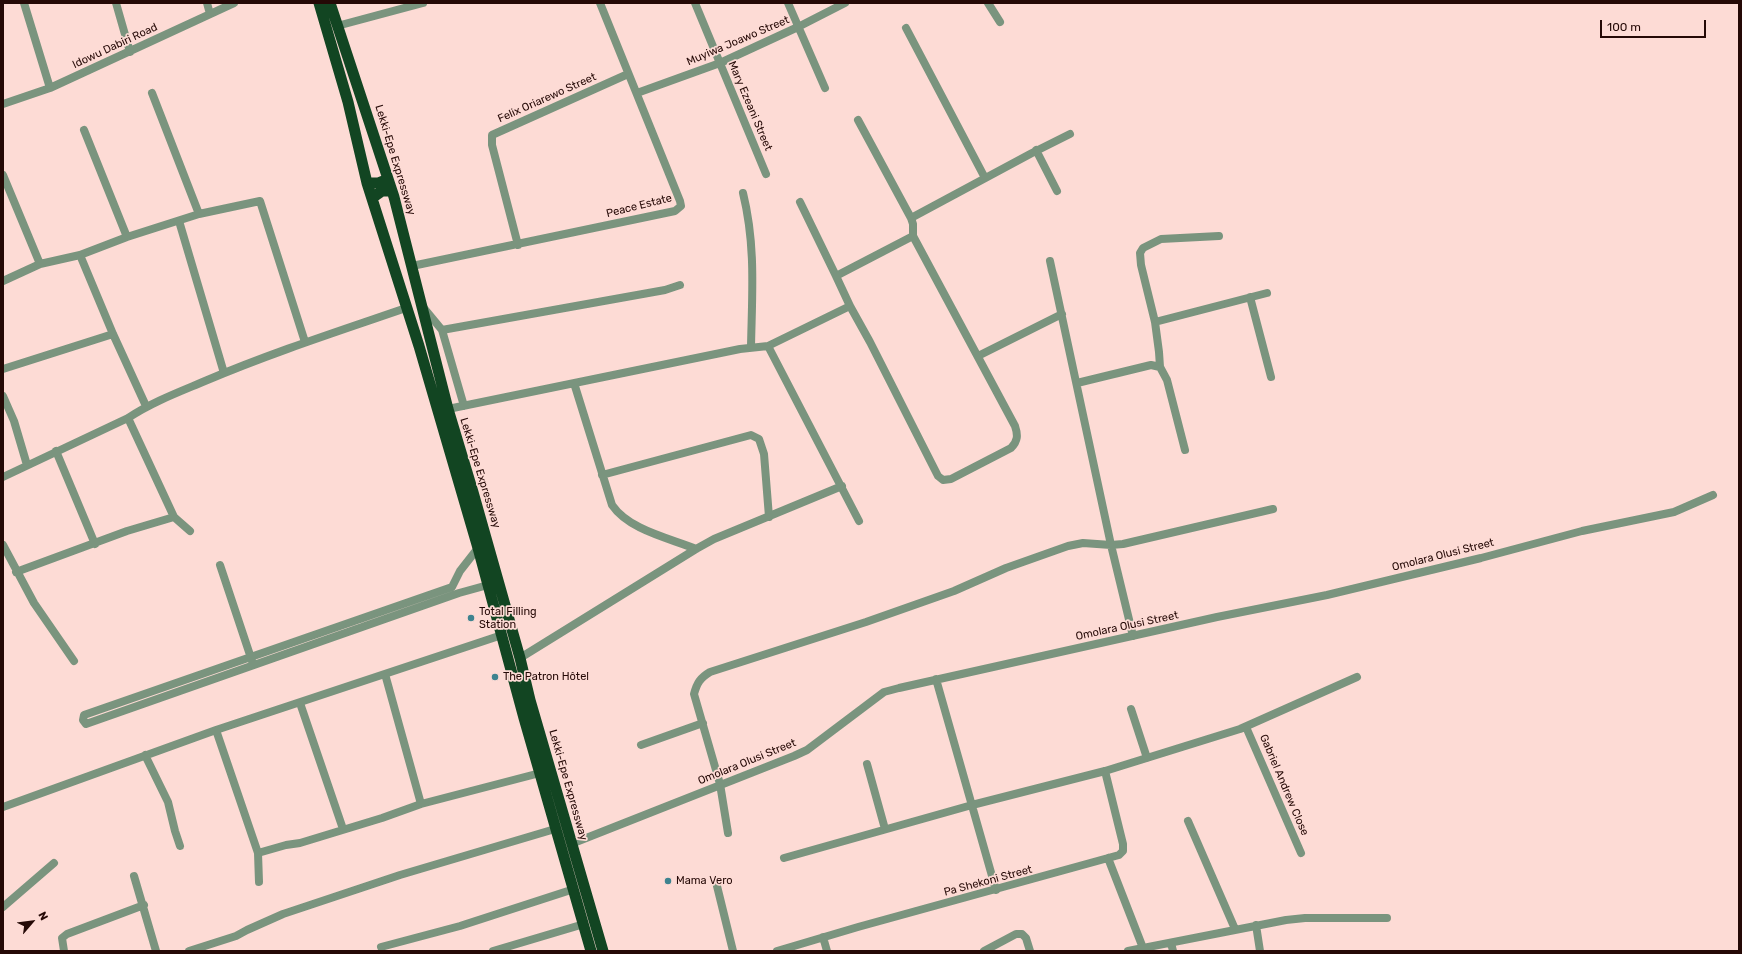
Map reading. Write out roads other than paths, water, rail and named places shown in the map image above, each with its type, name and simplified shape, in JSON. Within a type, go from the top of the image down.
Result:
[{"type":"highway","name":"Lekki-Epe Expressway","points":[[319,3],[348,102],[367,183],[478,548],[555,829],[574,889],[591,951]]},
{"type":"highway","name":"Lekki-Epe Expressway","points":[[330,3],[392,191],[448,409],[520,658],[530,700],[571,844],[603,951]]},
{"type":"highway","points":[[367,183],[378,183],[388,179]]},
{"type":"highway","points":[[372,198],[382,191],[392,191]]},
{"type":"street","points":[[24,3],[50,88]]},
{"type":"street","points":[[116,3],[130,52]]},
{"type":"street","points":[[207,3],[210,14]]},
{"type":"street","name":"Idowu Dabiri Road","points":[[3,104],[50,88],[234,3]]},
{"type":"street","points":[[337,26],[423,3]]},
{"type":"street","name":"Peace Estate","points":[[412,266],[518,245],[679,209],[681,206],[680,201],[600,3]]},
{"type":"street","name":"Mary Ezeani Street","points":[[695,3],[766,174]]},
{"type":"street","points":[[788,3],[825,88]]},
{"type":"street","name":"Muyiwa Joawo Street","points":[[637,94],[720,63],[798,27],[845,3]]},
{"type":"street","points":[[988,3],[1000,22]]},
{"type":"street","points":[[906,28],[985,178]]},
{"type":"street","name":"Felix Oriarewo Street","points":[[518,245],[492,145],[492,135],[628,74]]},
{"type":"street","points":[[152,94],[200,214]]},
{"type":"street","points":[[800,202],[850,306],[870,342],[938,476],[943,480],[951,478],[1011,448],[1016,443],[1018,435],[1015,426],[913,236],[913,224],[911,218],[858,120]]},
{"type":"street","points":[[84,130],[127,237]]},
{"type":"street","points":[[911,218],[1036,150],[1070,134]]},
{"type":"street","points":[[1036,150],[1057,191]]},
{"type":"street","points":[[3,176],[40,264]]},
{"type":"street","points":[[743,193],[750,219],[753,249],[751,347]]},
{"type":"street","points":[[3,281],[40,264],[80,255],[127,237],[179,222],[200,214],[260,201],[305,342]]},
{"type":"street","points":[[179,222],[224,373]]},
{"type":"street","points":[[836,276],[913,236]]},
{"type":"street","points":[[1185,450],[1167,380],[1160,367],[1160,352],[1155,322],[1141,265],[1140,253],[1143,248],[1161,239],[1218,236]]},
{"type":"street","points":[[80,255],[113,334],[146,406]]},
{"type":"street","points":[[1050,262],[1111,545],[1133,636]]},
{"type":"street","points":[[442,330],[665,290],[680,285]]},
{"type":"street","points":[[1155,322],[1267,293]]},
{"type":"street","points":[[1250,297],[1271,377]]},
{"type":"street","points":[[421,305],[442,330],[464,406]]},
{"type":"street","points":[[448,409],[751,347],[768,346],[850,306]]},
{"type":"street","points":[[3,477],[128,418],[146,406],[224,373],[305,342],[406,308]]},
{"type":"street","points":[[978,356],[1062,314]]},
{"type":"street","points":[[3,369],[113,334]]},
{"type":"street","points":[[768,346],[859,521]]},
{"type":"street","points":[[1077,383],[1151,365],[1160,367]]},
{"type":"street","points":[[574,384],[612,505],[618,514],[634,525],[696,548]]},
{"type":"street","points":[[3,396],[14,421],[27,465]]},
{"type":"street","points":[[128,418],[174,517],[190,531]]},
{"type":"street","points":[[602,475],[751,436],[758,439],[764,454],[769,516]]},
{"type":"street","points":[[56,451],[95,544]]},
{"type":"street","points":[[520,658],[696,548],[842,486]]},
{"type":"street","name":"Omolara Olusi Street","points":[[571,844],[807,750],[884,692],[936,679],[1327,595],[1481,558],[1582,531],[1674,512],[1713,495]]},
{"type":"street","points":[[728,833],[720,784],[694,694],[697,684],[701,678],[710,672],[866,622],[954,590],[1006,568],[1068,546],[1083,543],[1111,545],[1227,521],[1273,509]]},
{"type":"street","points":[[16,572],[127,532],[174,517]]},
{"type":"street","points":[[3,545],[16,572],[34,603],[74,661]]},
{"type":"street","points":[[478,548],[460,571],[452,587],[405,608],[253,666],[86,724],[82,720],[84,715],[250,657],[405,608],[488,585]]},
{"type":"street","points":[[220,565],[253,666]]},
{"type":"street","points":[[3,807],[216,730],[502,635]]},
{"type":"street","points":[[385,674],[421,804]]},
{"type":"street","points":[[784,858],[972,804],[1105,771],[1246,727],[1357,677]]},
{"type":"street","points":[[936,679],[996,890]]},
{"type":"street","points":[[300,703],[343,829]]},
{"type":"street","points":[[1131,709],[1147,758]]},
{"type":"street","points":[[641,745],[703,723]]},
{"type":"street","name":"Gabriel Andrew Close","points":[[1246,727],[1301,853]]},
{"type":"street","points":[[216,730],[258,853],[259,882]]},
{"type":"street","points":[[144,755],[168,802],[180,846]]},
{"type":"street","points":[[867,764],[885,829]]},
{"type":"street","name":"Pa Shekoni Street","points":[[777,951],[1119,855],[1123,851],[1123,844],[1105,771]]},
{"type":"street","points":[[258,853],[286,845],[300,843],[382,818],[421,804],[540,773]]},
{"type":"street","points":[[1188,821],[1235,929]]},
{"type":"street","points":[[189,951],[236,936],[283,914],[400,875],[555,829]]},
{"type":"street","points":[[1108,858],[1143,948]]},
{"type":"street","points":[[3,907],[54,863]]},
{"type":"street","points":[[134,876],[144,905],[156,951]]},
{"type":"street","points":[[717,886],[733,951]]},
{"type":"street","points":[[381,946],[460,926],[574,889]]},
{"type":"street","points":[[64,951],[62,938],[67,934],[144,905]]},
{"type":"street","points":[[1128,951],[1143,948],[1172,947],[1235,929],[1305,918],[1387,918]]},
{"type":"street","points":[[493,951],[584,924]]},
{"type":"street","points":[[1256,925],[1260,951]]},
{"type":"street","points":[[984,951],[1016,934],[1022,934],[1026,938],[1030,951]]},
{"type":"street","points":[[823,937],[827,951]]},
{"type":"place","name":"Total Filling Station","points":[[471,618]]},
{"type":"place","name":"The Patron Hôtel","points":[[495,677]]},
{"type":"place","name":"Mama Vero","points":[[668,881]]}]
